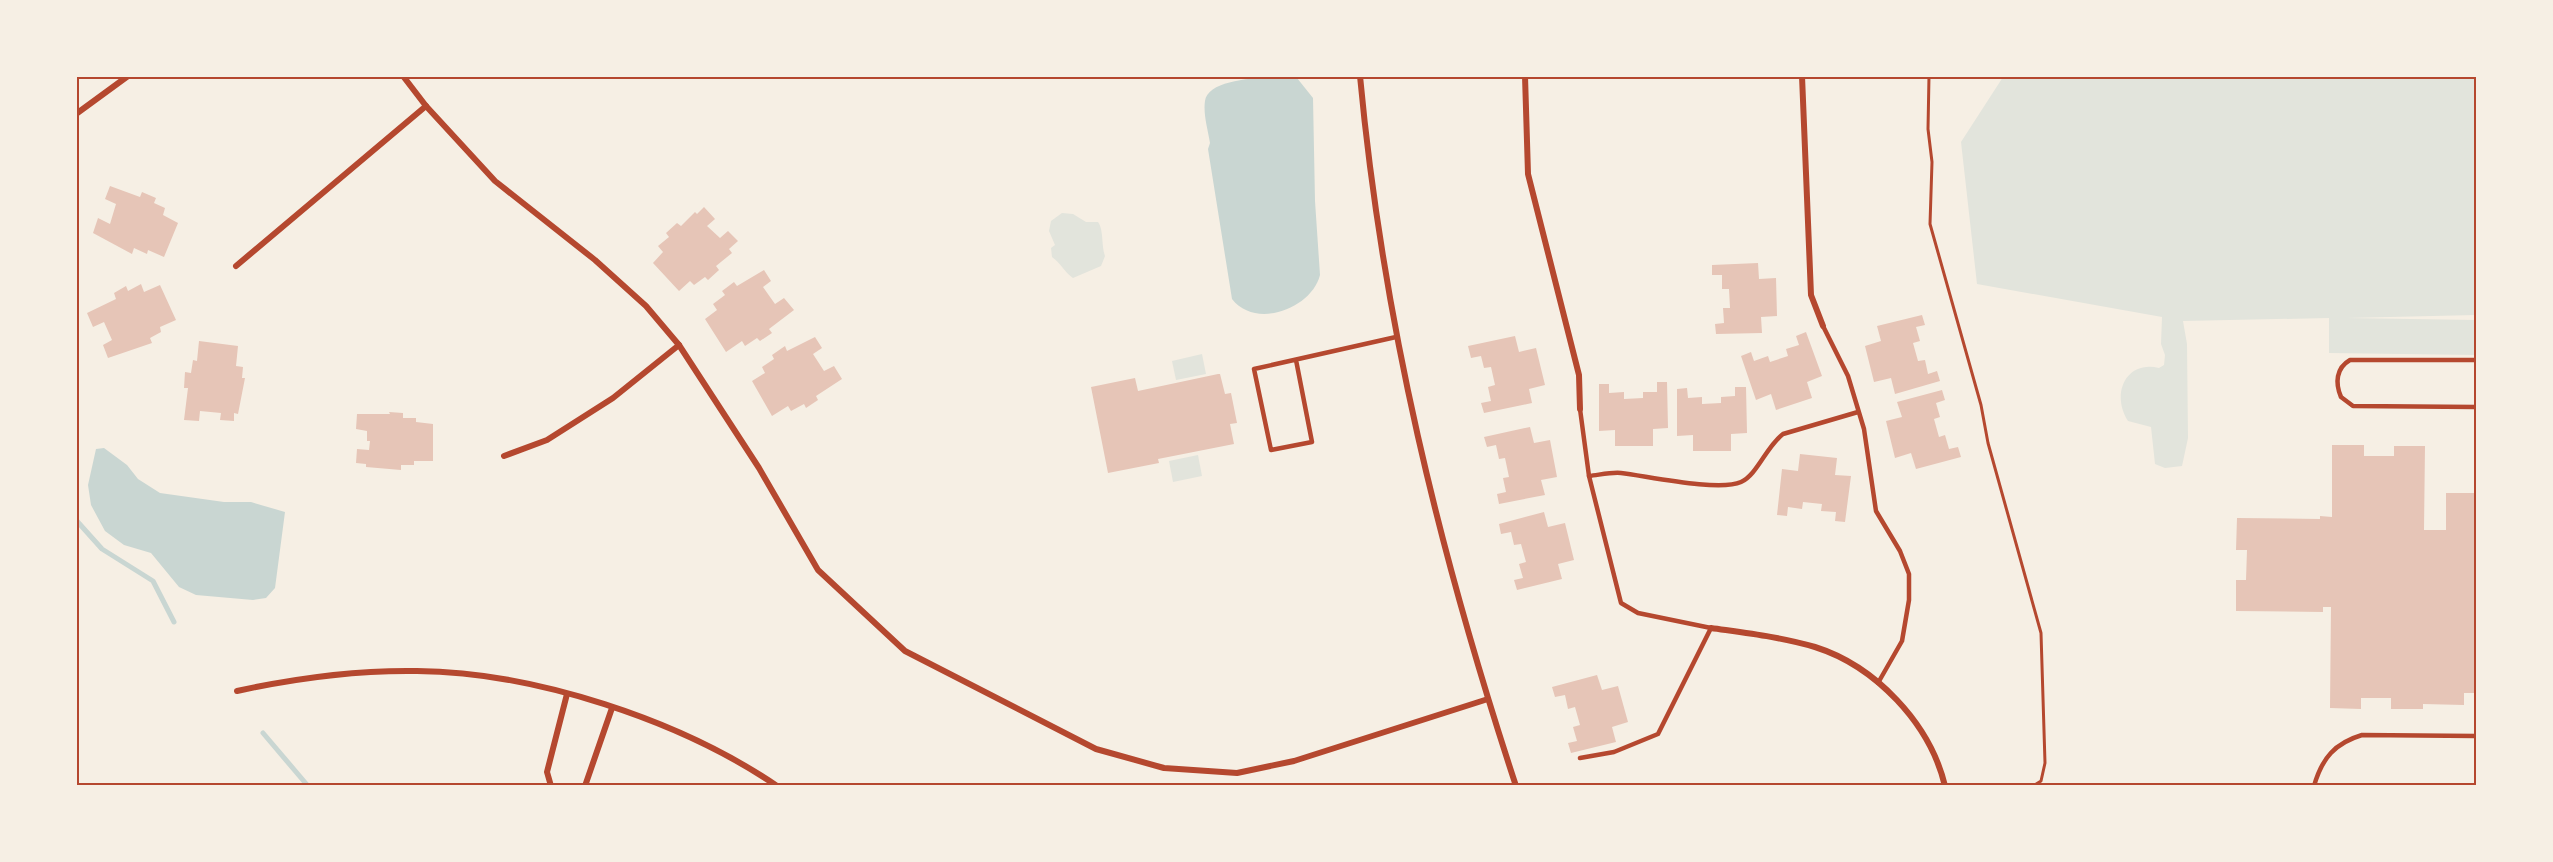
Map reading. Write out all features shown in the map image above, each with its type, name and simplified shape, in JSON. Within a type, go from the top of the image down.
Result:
[{"type":"street","points":[[76,114],[128,76]]},
{"type":"street","points":[[403,76],[426,106],[495,181],[595,260],[646,306],[679,345],[759,468],[819,570],[905,651],[1096,749],[1164,768],[1238,773],[1294,761],[1488,699]]},
{"type":"street","points":[[1360,76],[1373,195],[1396,337],[1433,505],[1454,586],[1516,786]]},
{"type":"street","points":[[1525,76],[1528,174],[1579,375],[1580,409]]},
{"type":"street","points":[[1802,76],[1811,295],[1822,326]]},
{"type":"street","points":[[236,266],[426,106]]},
{"type":"street","points":[[504,456],[547,440],[613,398],[679,345]]},
{"type":"street","points":[[1711,628],[1784,639],[1815,647],[1848,662],[1878,682],[1899,703],[1920,730],[1934,756],[1945,786]]},
{"type":"street","points":[[237,691],[286,680],[358,672],[418,671],[491,676],[567,694],[635,714],[698,741],[777,786]]},
{"type":"street","points":[[551,786],[547,772],[567,694]]},
{"type":"street","points":[[585,786],[612,708]]},
{"type":"lane","points":[[1822,326],[1848,376],[1866,440],[1876,511],[1900,551],[1909,574],[1909,600],[1902,641],[1878,682]]},
{"type":"lane","points":[[1296,360],[1312,442],[1271,450],[1254,369],[1396,337]]},
{"type":"lane","points":[[2476,360],[2350,360],[2343,364],[2338,372],[2338,380],[2341,398],[2353,406],[2476,407]]},
{"type":"lane","points":[[1580,409],[1589,476],[1620,603],[1638,613],[1711,628],[1658,734],[1614,752],[1580,758]]},
{"type":"lane","points":[[1589,476],[1618,472],[1709,484],[1740,483],[1754,472],[1768,448],[1782,434],[1858,412]]},
{"type":"lane","points":[[2314,786],[2325,759],[2334,747],[2362,735],[2476,736]]},
{"type":"path","points":[[1929,76],[1928,129],[1932,162],[1930,224],[1981,405],[1988,443],[2041,633],[2044,763],[2041,780],[2033,786]]},
{"type":"shaded area","points":[[2003,77],[2476,77],[2476,315],[2347,318],[2476,320],[2476,355],[2329,353],[2329,318],[2183,321],[2187,344],[2188,438],[2182,466],[2165,468],[2155,464],[2151,427],[2128,421],[2123,411],[2121,391],[2124,382],[2137,369],[2159,368],[2164,365],[2165,355],[2161,344],[2162,317],[1977,284],[1961,142]]},
{"type":"shaded area","points":[[1255,78],[1297,78],[1313,98],[1315,201],[1320,275],[1315,287],[1295,305],[1268,314],[1255,313],[1242,308],[1232,299],[1208,149],[1210,143],[1205,117],[1205,101],[1209,93],[1228,83]]},
{"type":"shaded area","points":[[1062,213],[1073,214],[1086,222],[1098,222],[1101,229],[1105,256],[1101,266],[1073,278],[1052,257],[1051,248],[1055,245],[1049,231],[1051,221]]},
{"type":"shaded area","points":[[1202,354],[1206,374],[1176,380],[1172,361]]},
{"type":"shaded area","points":[[104,448],[127,465],[138,479],[160,493],[224,502],[251,502],[285,512],[275,588],[266,598],[253,600],[196,595],[179,587],[151,553],[124,545],[105,531],[91,505],[88,485],[96,449]]},
{"type":"shaded area","points":[[1198,455],[1202,476],[1173,482],[1169,461]]},
{"type":"building","points":[[110,186],[140,197],[142,192],[156,198],[154,203],[165,208],[163,215],[178,223],[164,257],[148,250],[147,254],[134,248],[132,254],[93,233],[98,218],[110,224],[116,204],[105,199]]},
{"type":"building","points":[[704,207],[715,219],[707,226],[720,238],[728,231],[738,241],[729,249],[732,253],[716,266],[719,270],[708,280],[705,277],[694,285],[690,281],[679,291],[653,263],[663,252],[658,246],[669,237],[666,233],[677,223],[681,226],[695,212],[697,214]]},
{"type":"building","points":[[1758,263],[1759,279],[1776,278],[1777,316],[1761,317],[1762,333],[1716,334],[1715,324],[1724,323],[1723,308],[1730,308],[1729,289],[1722,289],[1722,275],[1712,275],[1712,265]]},
{"type":"building","points":[[764,270],[771,281],[763,287],[775,304],[784,298],[794,310],[769,329],[772,333],[760,341],[757,338],[745,346],[742,341],[726,352],[705,319],[717,310],[713,304],[725,295],[722,291],[734,282],[737,286]]},
{"type":"building","points":[[141,284],[144,292],[160,285],[176,320],[160,327],[161,332],[150,338],[152,343],[108,358],[103,345],[112,340],[104,322],[93,327],[87,313],[116,299],[114,293],[126,286],[128,291]]},
{"type":"building","points":[[1922,315],[1925,325],[1916,327],[1920,341],[1913,343],[1918,361],[1925,360],[1928,374],[1937,371],[1940,381],[1895,394],[1891,378],[1874,382],[1865,346],[1881,341],[1877,326]]},
{"type":"building","points":[[1806,332],[1822,376],[1807,382],[1812,398],[1776,410],[1771,394],[1756,400],[1741,356],[1751,352],[1754,361],[1768,356],[1770,362],[1788,356],[1786,349],[1799,345],[1796,336]]},
{"type":"building","points":[[1515,336],[1519,352],[1536,348],[1545,385],[1529,389],[1532,403],[1484,413],[1481,403],[1491,401],[1488,387],[1495,385],[1491,367],[1484,368],[1481,356],[1471,358],[1468,346]]},
{"type":"building","points":[[815,337],[822,348],[813,354],[824,371],[834,366],[842,379],[816,396],[818,400],[806,408],[804,404],[791,411],[788,406],[772,416],[752,381],[765,373],[762,367],[774,359],[772,355],[785,346],[787,351]]},
{"type":"building","points":[[199,341],[238,346],[236,366],[243,367],[242,378],[245,378],[238,414],[234,413],[234,421],[220,420],[221,413],[200,411],[199,421],[184,420],[188,388],[184,388],[185,372],[191,373],[193,360],[197,361]]},
{"type":"building","points":[[1220,374],[1225,394],[1231,393],[1237,423],[1230,424],[1234,444],[1158,459],[1159,463],[1108,473],[1091,387],[1135,378],[1138,391]]},
{"type":"building","points":[[1657,382],[1667,382],[1668,428],[1653,429],[1653,446],[1615,446],[1615,430],[1599,431],[1599,384],[1609,384],[1609,393],[1624,392],[1624,399],[1643,398],[1643,392],[1657,392]]},
{"type":"building","points":[[1735,387],[1746,387],[1747,433],[1731,434],[1731,451],[1693,451],[1693,435],[1677,436],[1677,389],[1687,388],[1688,398],[1702,397],[1702,404],[1721,403],[1721,397],[1735,396]]},
{"type":"building","points":[[1942,390],[1945,400],[1936,403],[1940,417],[1934,419],[1939,437],[1945,435],[1949,449],[1958,447],[1961,457],[1916,469],[1911,453],[1895,458],[1886,421],[1902,417],[1897,402]]},
{"type":"building","points":[[389,412],[403,413],[403,418],[416,418],[416,422],[433,424],[433,461],[414,461],[414,465],[401,465],[401,470],[366,467],[366,464],[356,463],[357,449],[369,450],[370,441],[367,441],[367,431],[356,429],[357,414],[390,414]]},
{"type":"building","points":[[1530,427],[1534,443],[1550,440],[1557,477],[1541,480],[1545,495],[1499,504],[1497,494],[1506,492],[1503,478],[1509,477],[1505,458],[1499,459],[1496,445],[1487,447],[1484,437]]},
{"type":"building","points":[[2332,445],[2364,445],[2364,456],[2394,456],[2394,446],[2425,446],[2424,530],[2446,530],[2446,493],[2476,493],[2476,693],[2464,693],[2464,705],[2423,704],[2423,709],[2391,709],[2391,698],[2361,698],[2361,709],[2330,708],[2331,607],[2323,607],[2323,612],[2236,611],[2236,580],[2246,580],[2247,550],[2236,550],[2237,518],[2320,519],[2320,516],[2332,517]]},
{"type":"building","points":[[1800,454],[1837,458],[1835,475],[1851,476],[1845,522],[1835,521],[1836,512],[1821,511],[1822,504],[1803,502],[1802,509],[1788,507],[1787,516],[1777,515],[1782,469],[1798,471]]},
{"type":"building","points":[[1544,512],[1548,527],[1565,523],[1574,560],[1558,564],[1562,579],[1517,590],[1514,580],[1523,578],[1519,564],[1526,562],[1521,544],[1514,545],[1511,532],[1501,534],[1499,524]]},
{"type":"building","points":[[1597,675],[1602,690],[1618,686],[1628,722],[1612,727],[1616,742],[1571,753],[1568,743],[1577,741],[1573,727],[1580,725],[1575,707],[1568,709],[1565,695],[1555,697],[1552,687]]},
{"type":"waterway","points":[[76,520],[102,549],[153,581],[174,622]]},
{"type":"waterway","points":[[263,733],[308,786]]}]
